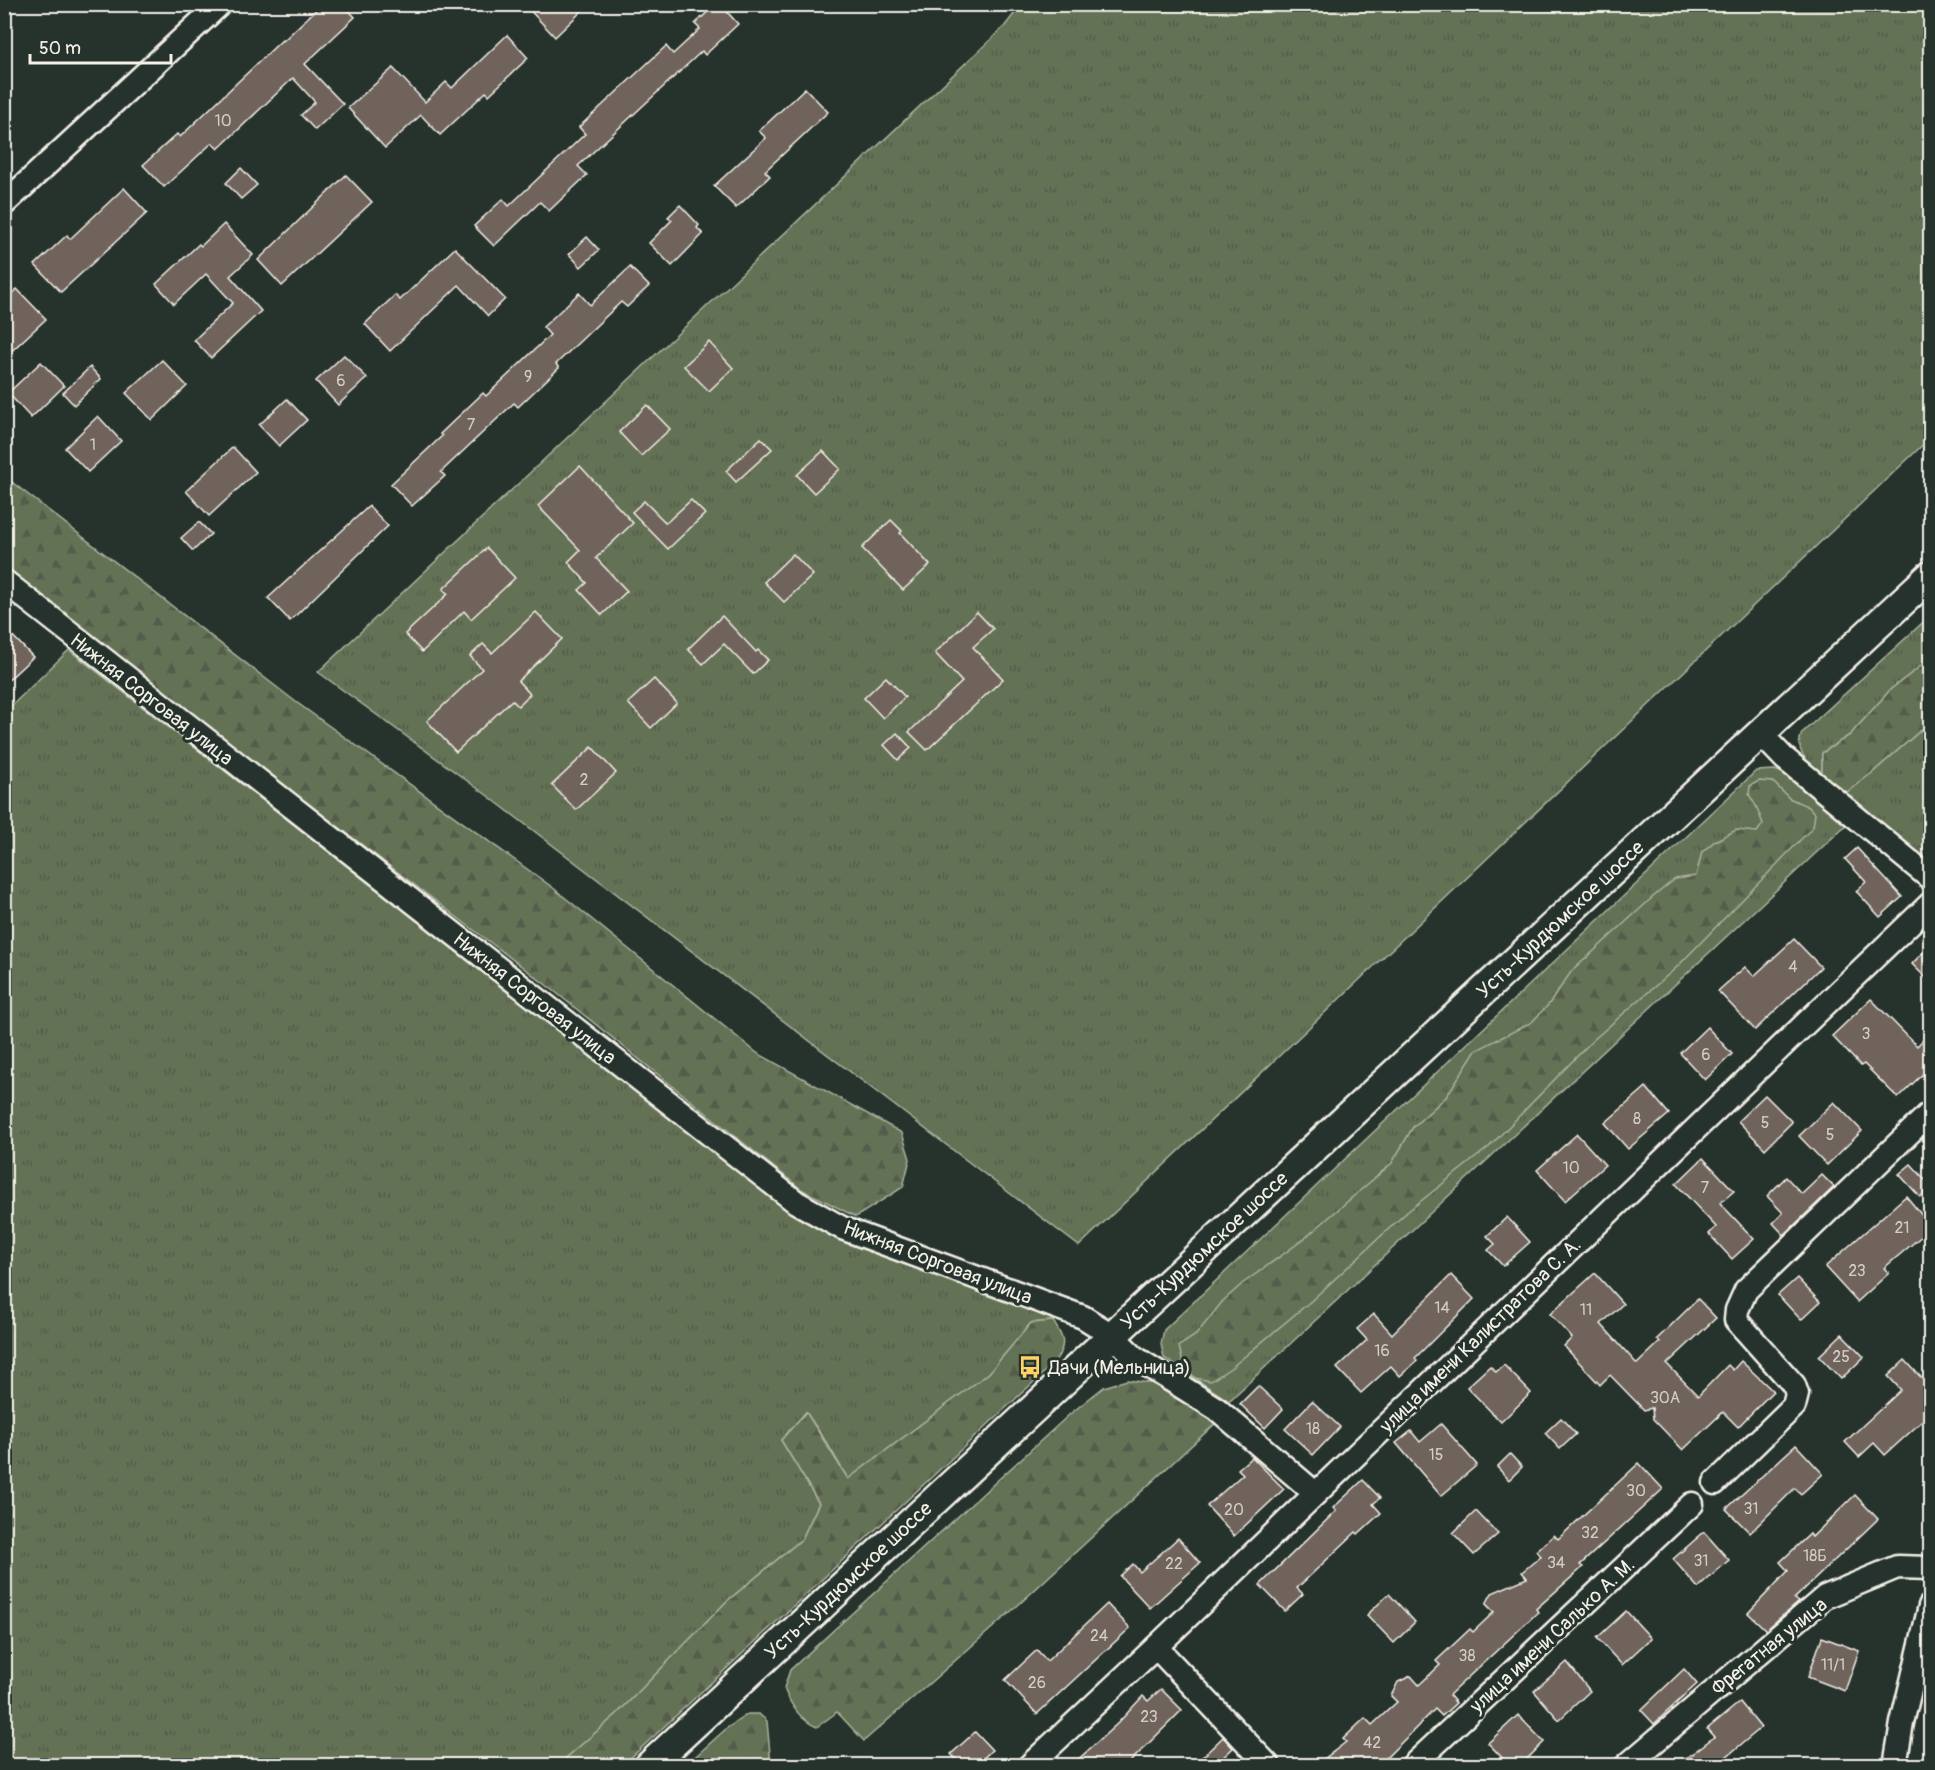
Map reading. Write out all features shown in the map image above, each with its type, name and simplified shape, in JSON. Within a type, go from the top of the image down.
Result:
[{"type":"main road","name":"Усть-Курдюмское шоссе","points":[[649,1766],[1930,576]]},
{"type":"street","points":[[4,204],[220,4]]},
{"type":"street","name":"Нижняя Сорговая улица","points":[[6,585],[796,1202],[842,1228],[1083,1317],[1112,1335],[1134,1357],[1217,1409],[1315,1493]]},
{"type":"street","points":[[1760,733],[1784,758],[1930,878]]},
{"type":"street","name":"улица имени Калистратова С. А.","points":[[1029,1766],[1156,1647],[1930,904]]},
{"type":"street","points":[[1714,1483],[1794,1406],[1797,1394],[1794,1384],[1736,1320],[1737,1310],[1746,1290],[1930,1113]]},
{"type":"street","name":"улица имени Салько А. М.","points":[[1412,1766],[1692,1504]]},
{"type":"street","name":"Фрегатная улица","points":[[1626,1766],[1825,1598],[1898,1567],[1930,1568]]},
{"type":"street","points":[[1895,1766],[1902,1723],[1930,1606]]},
{"type":"street","points":[[1156,1647],[1269,1766]]},
{"type":"green space","points":[[1021,5],[1930,5],[1930,438],[1079,1246],[488,796],[318,672],[1004,27]]},
{"type":"green space","points":[[4,476],[296,702],[552,887],[757,1053],[902,1133],[910,1159],[903,1187],[856,1217],[801,1189],[554,991],[107,651],[5,565]]},
{"type":"green space","points":[[1930,616],[1930,659],[1891,689],[1850,735],[1822,753],[1822,776],[1801,752],[1802,733]]},
{"type":"green space","points":[[69,650],[788,1208],[837,1237],[1046,1315],[1053,1321],[1031,1323],[989,1373],[848,1479],[806,1412],[781,1440],[819,1503],[802,1539],[726,1602],[617,1714],[558,1765],[5,1766],[5,712]]},
{"type":"green space","points":[[1930,659],[1930,722],[1847,792],[1836,788],[1822,776],[1822,753],[1850,735],[1891,689]]},
{"type":"green space","points":[[1930,722],[1930,850],[1920,859],[1836,788],[1872,773]]},
{"type":"green space","points":[[1775,770],[1790,776],[1847,824],[1229,1401],[1164,1358],[1161,1344],[1164,1330],[1756,771]]},
{"type":"green space","points":[[1759,781],[1773,782],[1789,798],[1809,807],[1815,814],[1813,827],[1677,967],[1592,1041],[1489,1147],[1407,1212],[1311,1301],[1232,1367],[1211,1381],[1195,1378],[1183,1364],[1179,1346],[1196,1335],[1222,1302],[1242,1284],[1304,1239],[1392,1163],[1413,1127],[1446,1097],[1475,1051],[1532,1022],[1549,1004],[1571,972],[1653,897],[1675,879],[1696,876],[1702,852],[1715,841],[1736,830],[1757,832],[1763,824],[1749,794],[1750,786]]},
{"type":"green space","points":[[1053,1321],[1063,1341],[1055,1362],[623,1765],[558,1765],[617,1714],[726,1602],[802,1539],[819,1503],[781,1440],[806,1412],[848,1479],[989,1373],[1031,1323]]},
{"type":"green space","points":[[1127,1380],[1166,1385],[1219,1420],[1016,1607],[864,1741],[837,1712],[817,1727],[801,1716],[789,1700],[784,1688],[790,1670],[1070,1414],[1104,1387]]},
{"type":"green space","points":[[748,1714],[759,1714],[767,1721],[771,1765],[686,1765],[727,1728]]},
{"type":"building","points":[[322,4],[343,4],[355,17],[305,64],[343,104],[315,130],[301,115],[315,102],[293,78],[218,149],[212,143],[164,187],[143,165],[177,134],[180,137]]},
{"type":"building","points":[[524,4],[589,4],[555,37]]},
{"type":"building","points":[[716,4],[720,4],[738,24],[705,55],[702,51],[578,166],[587,175],[549,211],[540,202],[494,246],[474,226],[503,199],[509,206],[585,134],[579,127],[666,46],[673,54],[700,29],[695,24]]},
{"type":"building","points":[[507,35],[528,58],[489,95],[486,92],[440,135],[421,115],[385,148],[348,108],[393,68],[425,102],[446,82],[452,88]]},
{"type":"building","points":[[805,88],[828,112],[765,171],[770,176],[736,208],[714,186],[766,138],[759,131]]},
{"type":"building","points":[[241,168],[257,185],[241,199],[226,183]]},
{"type":"building","points":[[346,175],[372,202],[282,286],[258,260]]},
{"type":"building","points":[[124,188],[147,213],[61,292],[35,265],[67,235],[70,239]]},
{"type":"building","points":[[680,205],[699,225],[697,228],[703,234],[672,266],[649,243],[672,220],[668,217]]},
{"type":"building","points":[[224,224],[253,255],[230,276],[261,311],[211,358],[194,340],[233,303],[206,274],[174,304],[156,284]]},
{"type":"building","points":[[587,237],[599,250],[581,267],[569,254]]},
{"type":"building","points":[[455,248],[505,299],[488,316],[459,285],[390,351],[365,324],[395,295],[400,300]]},
{"type":"building","points":[[630,267],[649,286],[627,307],[621,302],[556,364],[559,368],[518,407],[514,403],[441,472],[445,476],[412,506],[391,484],[483,393],[486,396],[550,335],[543,327],[579,293],[590,305]]},
{"type":"building","points":[[17,289],[46,319],[4,358],[4,301]]},
{"type":"building","points":[[709,342],[733,368],[709,391],[684,366]]},
{"type":"building","points":[[344,355],[367,378],[338,405],[316,381]]},
{"type":"building","points":[[162,360],[187,386],[152,420],[126,393]]},
{"type":"building","points":[[41,362],[64,386],[31,418],[8,393]]},
{"type":"building","points":[[90,367],[101,379],[74,405],[63,393]]},
{"type":"building","points":[[287,399],[307,420],[279,446],[259,425]]},
{"type":"building","points":[[647,405],[670,429],[641,456],[619,432]]},
{"type":"building","points":[[98,416],[121,441],[88,472],[65,448]]},
{"type":"building","points":[[761,438],[772,449],[736,482],[726,471]]},
{"type":"building","points":[[233,447],[256,472],[209,516],[186,491]]},
{"type":"building","points":[[823,451],[840,469],[814,493],[797,475]]},
{"type":"building","points":[[580,466],[633,523],[596,558],[627,591],[602,615],[579,590],[587,583],[568,562],[580,550],[538,506]]},
{"type":"building","points":[[691,500],[705,514],[668,549],[632,512],[644,501],[666,523]]},
{"type":"building","points":[[369,506],[388,526],[290,621],[268,598]]},
{"type":"building","points":[[891,520],[930,565],[903,590],[862,548]]},
{"type":"building","points":[[199,522],[211,534],[193,551],[181,538]]},
{"type":"building","points":[[487,548],[515,578],[471,619],[464,611],[422,652],[405,634],[448,594],[443,589]]},
{"type":"building","points":[[793,554],[813,575],[784,602],[764,582]]},
{"type":"building","points":[[536,612],[562,639],[518,681],[530,694],[518,706],[512,700],[456,752],[427,721],[482,669],[470,656],[483,644],[492,653]]},
{"type":"building","points":[[977,612],[993,629],[973,647],[1003,679],[927,750],[909,732],[962,682],[935,653]]},
{"type":"building","points":[[722,616],[756,652],[758,650],[768,660],[753,674],[724,644],[703,664],[688,649]]},
{"type":"building","points":[[4,627],[33,657],[4,684]]},
{"type":"building","points":[[886,677],[905,697],[883,718],[864,698]]},
{"type":"building","points":[[654,679],[677,703],[651,728],[628,703]]},
{"type":"building","points":[[897,733],[911,748],[898,760],[884,745]]},
{"type":"building","points":[[592,747],[616,773],[576,810],[552,785]]},
{"type":"building","points":[[1857,848],[1902,897],[1880,917],[1856,891],[1866,882],[1845,859]]},
{"type":"building","points":[[1794,939],[1821,967],[1755,1030],[1718,991],[1745,967],[1754,976]]},
{"type":"building","points":[[1930,945],[1930,982],[1912,964]]},
{"type":"building","points":[[1871,999],[1917,1046],[1930,1033],[1930,1067],[1898,1098],[1864,1064],[1861,1066],[1832,1036]]},
{"type":"building","points":[[1707,1027],[1732,1054],[1705,1080],[1680,1053]]},
{"type":"building","points":[[1646,1087],[1669,1114],[1628,1149],[1605,1123]]},
{"type":"building","points":[[1765,1095],[1792,1122],[1765,1149],[1738,1121]]},
{"type":"building","points":[[1834,1102],[1862,1131],[1827,1165],[1799,1136]]},
{"type":"building","points":[[1577,1134],[1605,1165],[1565,1201],[1537,1170]]},
{"type":"building","points":[[1703,1158],[1734,1191],[1720,1203],[1754,1239],[1732,1259],[1709,1234],[1716,1227],[1676,1184]]},
{"type":"building","points":[[1911,1164],[1930,1185],[1930,1188],[1920,1197],[1899,1174]]},
{"type":"building","points":[[1822,1175],[1834,1187],[1784,1235],[1773,1223],[1783,1213],[1767,1196],[1786,1177],[1802,1194]]},
{"type":"building","points":[[1906,1196],[1930,1225],[1930,1229],[1884,1268],[1889,1273],[1857,1302],[1825,1267]]},
{"type":"building","points":[[1507,1217],[1530,1242],[1503,1266],[1488,1250],[1495,1244],[1487,1236]]},
{"type":"building","points":[[1595,1273],[1623,1304],[1601,1324],[1637,1364],[1660,1342],[1657,1339],[1698,1299],[1716,1318],[1667,1364],[1698,1396],[1728,1365],[1733,1370],[1741,1361],[1773,1391],[1738,1427],[1723,1412],[1683,1450],[1653,1419],[1652,1408],[1644,1410],[1610,1375],[1600,1385],[1564,1346],[1572,1338],[1550,1314]]},
{"type":"building","points":[[1451,1275],[1474,1299],[1415,1358],[1417,1361],[1400,1376],[1391,1366],[1361,1393],[1337,1368],[1367,1340],[1357,1329],[1374,1314],[1392,1334]]},
{"type":"building","points":[[1797,1278],[1820,1302],[1801,1320],[1778,1295]]},
{"type":"building","points":[[1842,1334],[1864,1357],[1841,1379],[1819,1356]]},
{"type":"building","points":[[1905,1360],[1930,1387],[1930,1414],[1885,1455],[1874,1443],[1859,1457],[1845,1442],[1901,1390],[1888,1376]]},
{"type":"building","points":[[1504,1365],[1531,1393],[1501,1422],[1467,1387],[1490,1366],[1496,1372]]},
{"type":"building","points":[[1258,1386],[1283,1409],[1265,1428],[1240,1404]]},
{"type":"building","points":[[1312,1401],[1340,1427],[1313,1455],[1285,1429]]},
{"type":"building","points":[[1561,1418],[1576,1434],[1560,1449],[1545,1433]]},
{"type":"building","points":[[1441,1424],[1477,1465],[1441,1496],[1396,1443],[1411,1431],[1420,1442]]},
{"type":"building","points":[[1796,1445],[1823,1474],[1801,1494],[1795,1488],[1750,1533],[1726,1509]]},
{"type":"building","points":[[1510,1454],[1522,1467],[1509,1480],[1497,1467]]},
{"type":"building","points":[[1252,1457],[1284,1489],[1234,1536],[1207,1506],[1243,1474],[1238,1469]]},
{"type":"building","points":[[1639,1463],[1663,1489],[1580,1565],[1583,1567],[1536,1609],[1538,1612],[1449,1695],[1456,1703],[1442,1716],[1435,1709],[1378,1766],[1315,1766],[1346,1742],[1343,1739],[1365,1718],[1372,1725],[1397,1702],[1391,1696],[1398,1682],[1411,1676],[1419,1685],[1440,1665],[1436,1661],[1470,1629],[1473,1632],[1494,1612],[1486,1604],[1492,1593],[1527,1578],[1522,1572],[1541,1556],[1536,1551],[1554,1535],[1558,1539]]},
{"type":"building","points":[[1363,1480],[1380,1498],[1373,1504],[1381,1513],[1358,1534],[1356,1532],[1297,1588],[1303,1594],[1285,1611],[1260,1585],[1336,1511],[1333,1508]]},
{"type":"building","points":[[1855,1495],[1878,1519],[1794,1599],[1798,1602],[1766,1630],[1748,1613],[1788,1571],[1780,1562],[1810,1534],[1812,1537]]},
{"type":"building","points":[[1476,1511],[1498,1534],[1474,1555],[1453,1533]]},
{"type":"building","points":[[1704,1532],[1729,1560],[1698,1588],[1673,1559]]},
{"type":"building","points":[[1178,1538],[1200,1563],[1150,1608],[1120,1576],[1133,1564],[1140,1572]]},
{"type":"building","points":[[1389,1594],[1415,1622],[1394,1643],[1367,1615]]},
{"type":"building","points":[[1107,1604],[1130,1628],[1037,1714],[1005,1680],[1037,1650],[1047,1661]]},
{"type":"building","points":[[1626,1611],[1651,1638],[1622,1665],[1597,1638]]},
{"type":"building","points":[[1822,1637],[1859,1651],[1845,1691],[1808,1677]]},
{"type":"building","points":[[1567,1662],[1590,1691],[1559,1720],[1534,1691]]},
{"type":"building","points":[[1684,1669],[1697,1684],[1654,1724],[1641,1710]]},
{"type":"building","points":[[1161,1689],[1182,1710],[1126,1766],[1071,1766],[1118,1723],[1143,1696],[1148,1701]]},
{"type":"building","points":[[1740,1702],[1761,1728],[1715,1766],[1676,1766],[1714,1737],[1707,1729]]},
{"type":"building","points":[[1518,1715],[1544,1742],[1520,1766],[1510,1766],[1488,1743]]},
{"type":"building","points":[[975,1732],[992,1750],[975,1766],[962,1766],[951,1754]]},
{"type":"building","points":[[1223,1737],[1233,1748],[1214,1766],[1193,1766]]},
{"type":"place","name":"Дачи (Мельница)","points":[[1030,1367]]}]
